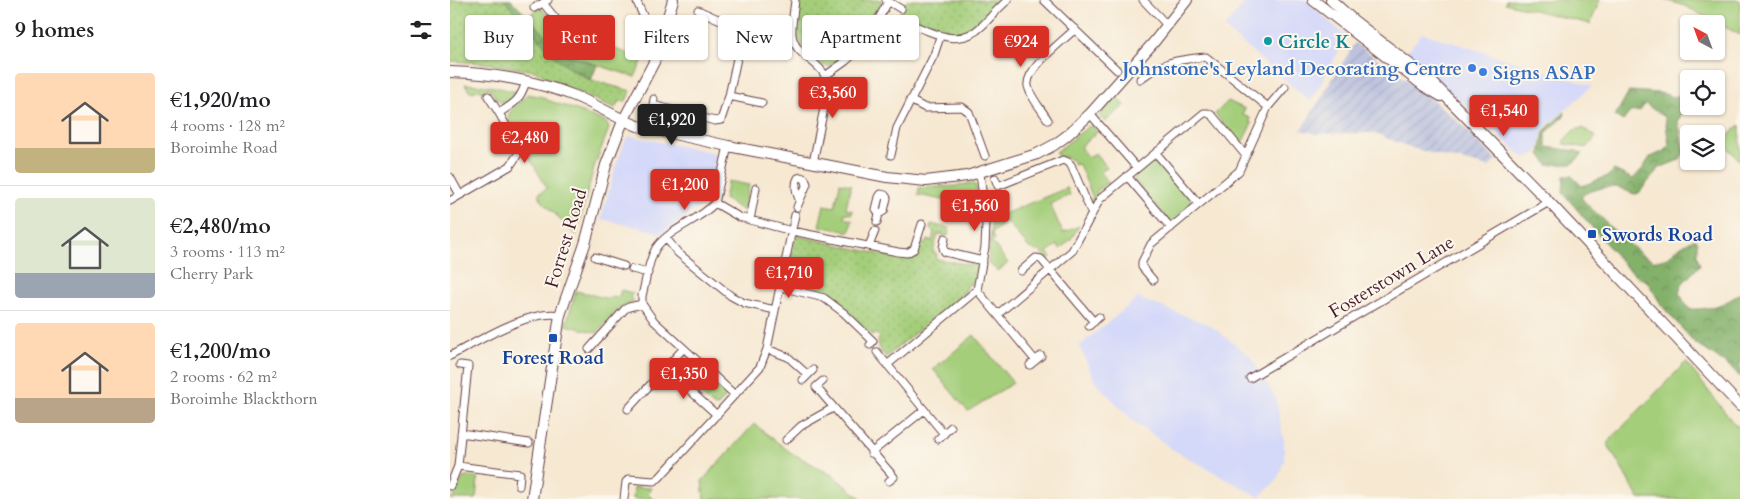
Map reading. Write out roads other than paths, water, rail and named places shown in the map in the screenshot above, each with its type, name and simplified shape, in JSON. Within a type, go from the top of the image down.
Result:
[{"type":"street","points":[[636,0],[643,15]]},
{"type":"street","name":"Forrest Road","points":[[669,15],[673,0]]},
{"type":"street","points":[[795,0],[792,36],[800,52],[825,76],[827,94],[813,163]]},
{"type":"street","points":[[919,27],[940,37],[962,38],[971,35],[982,26],[1008,0]]},
{"type":"street","points":[[1044,0],[1117,70]]},
{"type":"street","points":[[1143,0],[1168,26]]},
{"type":"street","points":[[1313,0],[1424,86],[1449,100]]},
{"type":"street","points":[[1331,0],[1353,20],[1430,80],[1549,202],[1740,406]]},
{"type":"street","points":[[825,76],[864,45],[887,1],[901,9]]},
{"type":"street","points":[[534,8],[545,2],[554,15]]},
{"type":"street","points":[[450,72],[487,74],[551,88],[574,95],[624,121],[638,126],[728,146],[880,176],[926,180],[949,179],[980,173],[1037,154],[1054,145],[1090,114],[1168,26],[1184,3]]},
{"type":"street","points":[[698,10],[718,19]]},
{"type":"street","points":[[1048,120],[1028,87],[1028,76],[1074,29]]},
{"type":"street","points":[[891,154],[897,128],[934,55],[940,37]]},
{"type":"street","points":[[1140,79],[1154,69],[1173,61],[1206,57],[1268,107]]},
{"type":"street","name":"Forrest Road","points":[[532,499],[560,315],[585,244],[606,165],[624,121],[655,60]]},
{"type":"street","points":[[654,99],[652,105],[715,121],[721,120],[729,96],[737,60]]},
{"type":"street","points":[[499,113],[519,99],[526,82]]},
{"type":"street","points":[[1153,280],[1144,270],[1142,262],[1151,244],[1239,171],[1268,107],[1285,88]]},
{"type":"street","points":[[450,201],[510,166],[520,151],[488,96]]},
{"type":"street","points":[[729,96],[762,104]]},
{"type":"street","points":[[910,100],[925,108],[962,107],[969,112],[986,156]]},
{"type":"street","points":[[998,314],[1072,251],[1100,199],[1198,118],[1208,113],[1213,116],[1246,156]]},
{"type":"street","points":[[1090,114],[1137,168]]},
{"type":"street","points":[[728,146],[714,203],[666,238],[656,249],[642,296],[642,304],[654,321],[735,395]]},
{"type":"street","points":[[1156,153],[1199,204]]},
{"type":"street","points":[[995,178],[998,186],[1058,160],[1063,160],[1068,162],[1092,214]]},
{"type":"street","points":[[887,365],[977,290],[983,261],[986,224],[986,208],[980,173]]},
{"type":"street","points":[[1127,176],[1171,228]]},
{"type":"street","points":[[450,177],[460,195]]},
{"type":"street","points":[[750,220],[756,188]]},
{"type":"street","name":"Fosterstown Lane","points":[[1250,378],[1549,202]]},
{"type":"street","points":[[714,203],[739,217],[792,231],[907,253],[915,248],[922,224]]},
{"type":"street","points":[[877,222],[879,214]]},
{"type":"street","points":[[624,499],[625,484],[629,479],[657,480],[760,367],[767,349],[795,216]]},
{"type":"street","points":[[869,246],[875,231]]},
{"type":"street","points":[[666,238],[678,253],[731,296],[744,303],[775,310]]},
{"type":"street","points":[[945,238],[943,248],[945,252],[983,261]]},
{"type":"street","points":[[595,257],[624,266]]},
{"type":"street","points":[[1021,270],[1038,258],[1041,259],[1094,322]]},
{"type":"street","points":[[632,268],[648,273]]},
{"type":"street","points":[[781,287],[824,298],[844,313],[873,341]]},
{"type":"street","points":[[977,290],[1035,360]]},
{"type":"street","points":[[589,349],[595,338],[625,309],[629,306],[642,304]]},
{"type":"street","points":[[450,356],[526,319],[546,314],[560,315]]},
{"type":"street","points":[[628,409],[683,348]]},
{"type":"street","points":[[767,349],[788,357],[808,375]]},
{"type":"street","points":[[876,352],[944,434]]},
{"type":"street","points":[[450,486],[458,466],[468,366],[460,365]]},
{"type":"street","points":[[665,368],[717,415]]},
{"type":"street","points":[[823,381],[816,387],[894,477],[889,481]]},
{"type":"street","points":[[786,440],[801,426],[833,408]]},
{"type":"street","points":[[872,453],[924,410]]},
{"type":"street","points":[[938,439],[951,428]]},
{"type":"street","points":[[461,434],[529,443]]},
{"type":"street","points":[[458,466],[520,474],[519,486]]},
{"type":"place","name":"Circle K","points":[[1268,41]]},
{"type":"place","name":"Johnstone's Leyland Decorating Centre","points":[[1472,68]]},
{"type":"place","name":"Signs ASAP","points":[[1483,72]]},
{"type":"place","name":"Swords Road","points":[[1592,234]]},
{"type":"place","name":"Forest Road","points":[[553,338]]}]
